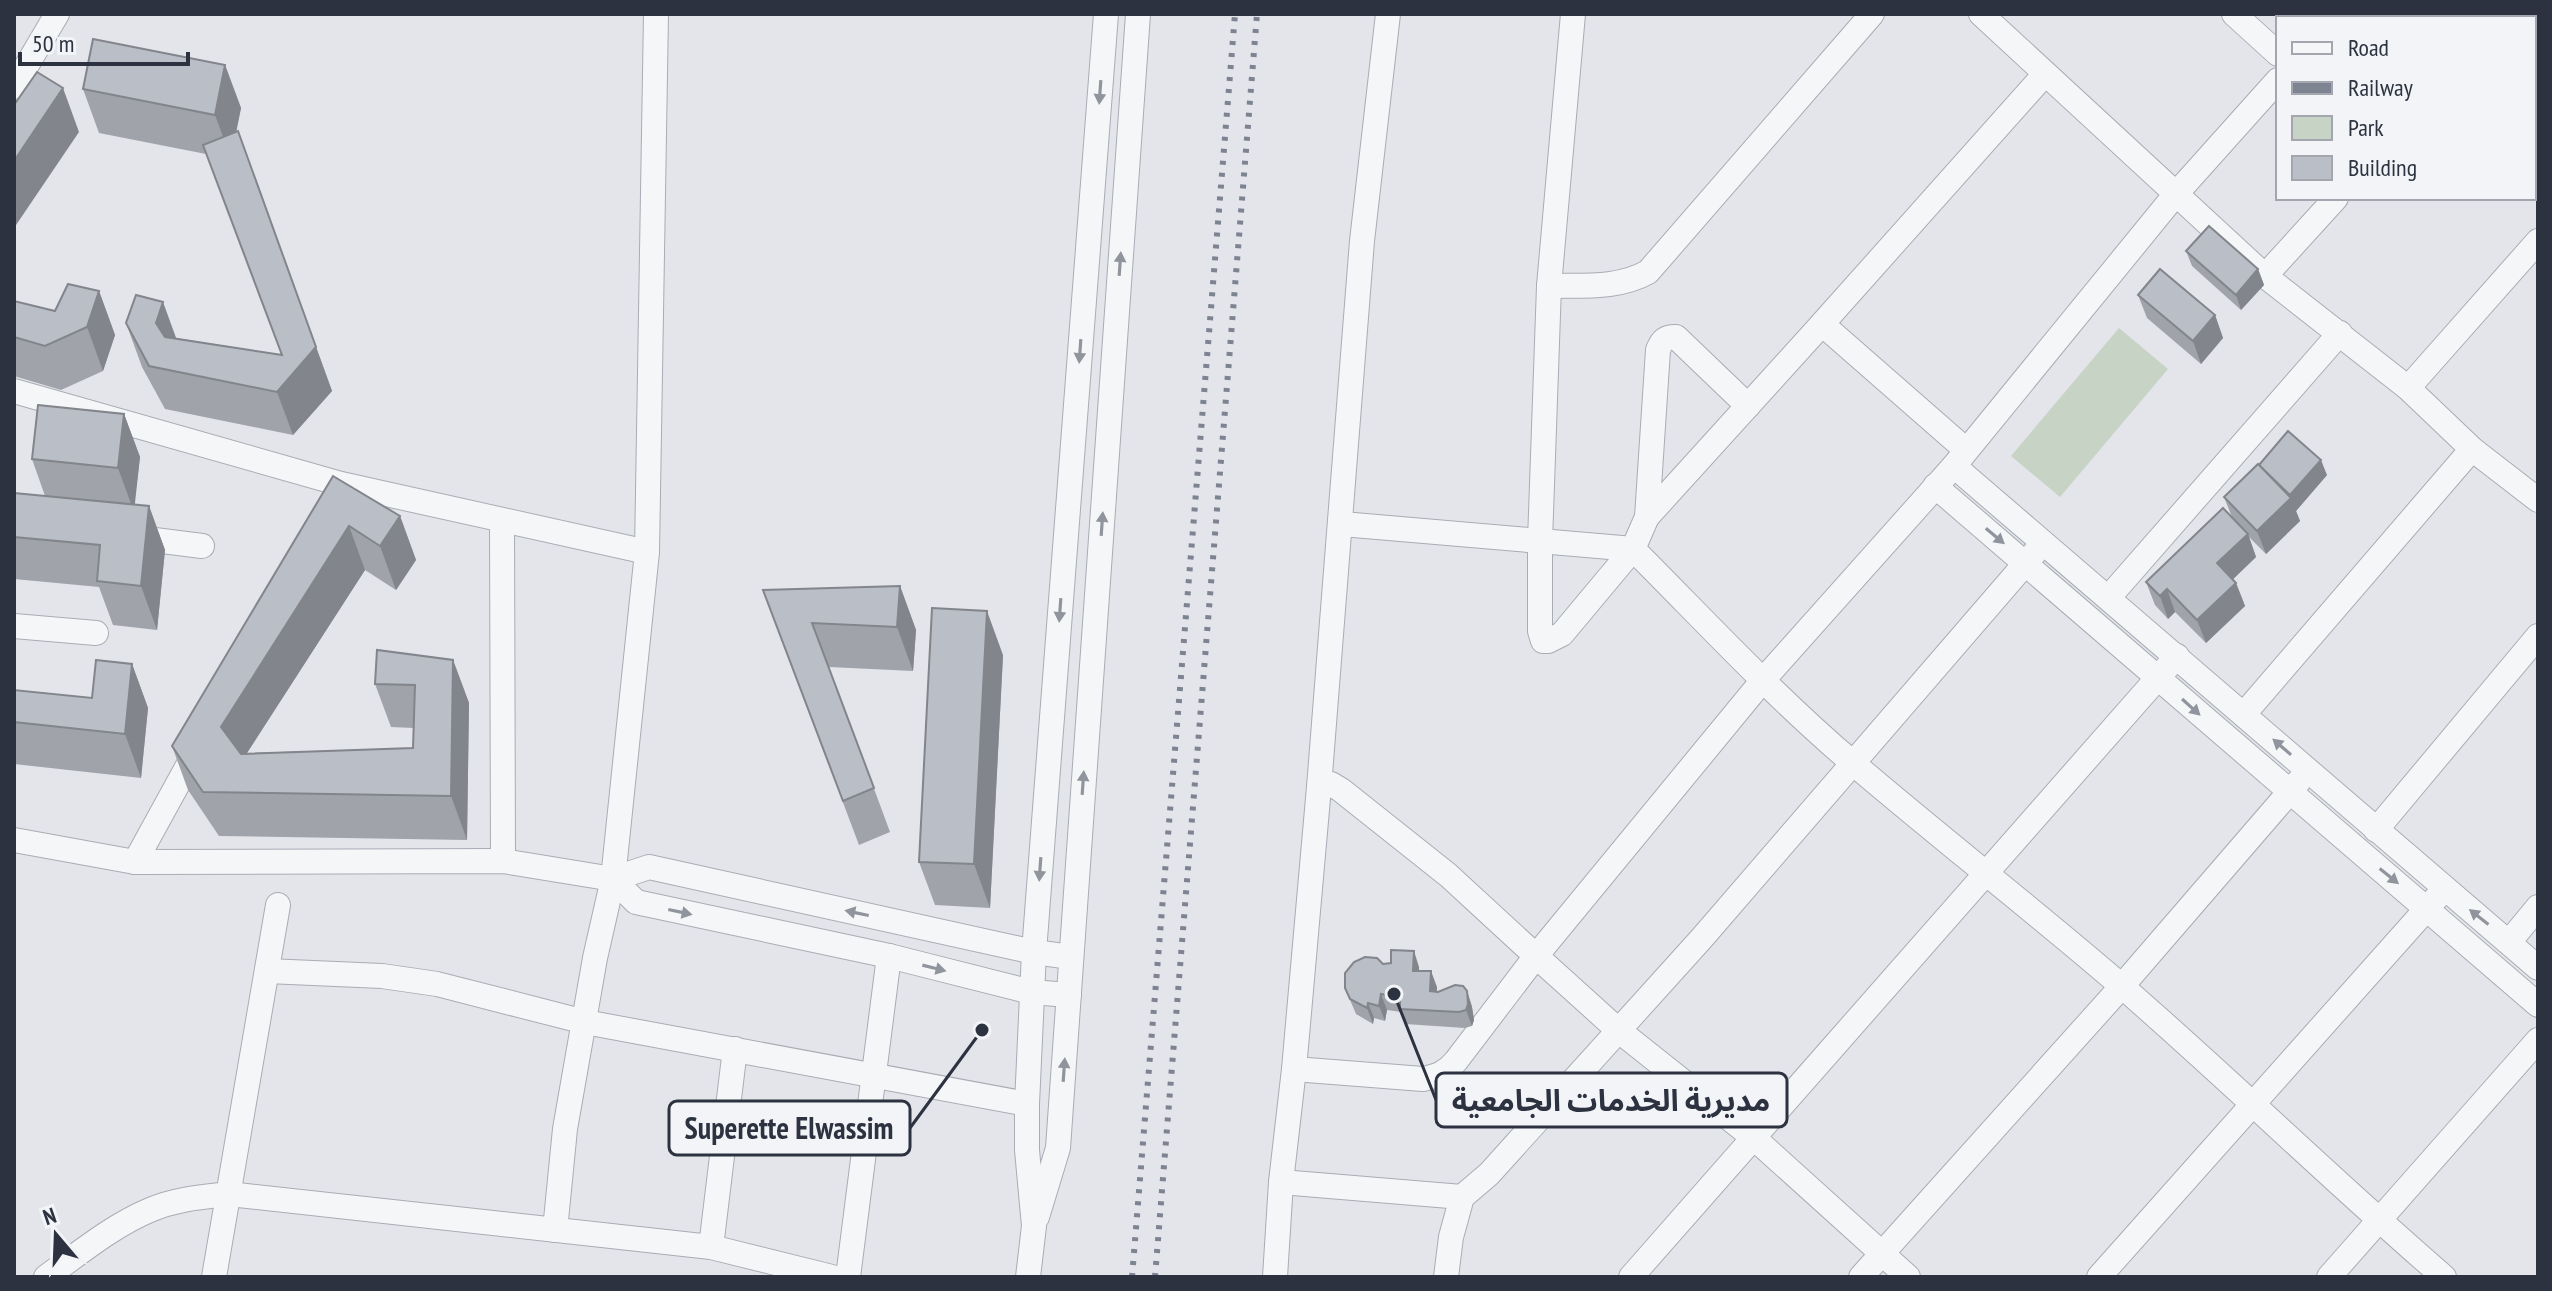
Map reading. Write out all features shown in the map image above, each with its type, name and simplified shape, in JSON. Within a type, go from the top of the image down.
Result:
[{"type":"street","points":[[14,87],[57,14]]},
{"type":"street","points":[[555,1230],[565,1129],[595,958],[613,879],[647,552],[656,14]]},
{"type":"street","points":[[1034,1226],[1027,1150],[1031,992],[1106,14]]},
{"type":"street","points":[[1028,1277],[1034,1226],[1058,1148],[1138,14]]},
{"type":"street","points":[[1275,1277],[1281,1182],[1294,1069],[1342,524],[1362,241],[1388,14]]},
{"type":"street","points":[[1573,14],[1549,286],[1540,541],[1540,631],[1543,641],[1562,634],[1633,549],[1647,517],[2044,75]]},
{"type":"street","points":[[1549,286],[1617,284],[1648,272],[1872,14]]},
{"type":"street","points":[[1981,14],[2265,276],[2408,388],[2472,449],[2538,500]]},
{"type":"street","points":[[2234,14],[2276,52]]},
{"type":"street","points":[[1294,1069],[1423,1079],[1447,1071],[1536,956],[1763,680],[1960,458],[2175,195],[2276,82]]},
{"type":"street","points":[[2265,276],[2334,200]]},
{"type":"street","points":[[2408,388],[2538,241]]},
{"type":"street","points":[[1822,324],[2043,543],[2538,968]]},
{"type":"street","points":[[2109,597],[2340,333]]},
{"type":"street","points":[[1647,517],[1661,342],[1667,337],[1676,337],[1748,406]]},
{"type":"street","points":[[14,391],[337,491],[502,521],[647,552]]},
{"type":"street","points":[[2244,714],[2472,449]]},
{"type":"street","points":[[1935,486],[2538,1005]]},
{"type":"street","points":[[502,521],[503,861]]},
{"type":"street","points":[[1342,524],[1633,549],[1763,680],[1852,762],[2122,986],[2444,1277]]},
{"type":"street","points":[[108,534],[202,546]]},
{"type":"street","points":[[1446,1277],[1451,1237],[1462,1197],[1489,1174],[1702,938],[2043,543]]},
{"type":"street","points":[[14,626],[96,633]]},
{"type":"street","points":[[2376,830],[2538,636]]},
{"type":"street","points":[[1631,1277],[2177,656]]},
{"type":"street","points":[[135,862],[211,722]]},
{"type":"street","points":[[1861,1277],[2122,986],[2309,770]]},
{"type":"street","points":[[1319,787],[1331,784],[1341,790],[1448,875],[1618,1030],[1754,1138],[1908,1277]]},
{"type":"street","points":[[14,840],[135,862],[503,861],[613,879],[649,867],[1034,952],[1071,957]]},
{"type":"street","points":[[613,879],[636,902],[889,956],[1031,992],[1069,995]]},
{"type":"street","points":[[2099,1277],[2444,889]]},
{"type":"street","points":[[214,1277],[278,905]]},
{"type":"street","points":[[2510,941],[2538,907]]},
{"type":"street","points":[[848,1277],[889,956]]},
{"type":"street","points":[[267,971],[382,976],[437,984],[585,1022],[874,1073],[1027,1104]]},
{"type":"street","points":[[2329,1277],[2538,1040]]},
{"type":"street","points":[[711,1247],[735,1049]]},
{"type":"street","points":[[1281,1182],[1462,1197]]},
{"type":"street","points":[[46,1277],[114,1227],[152,1209],[188,1198],[229,1194],[711,1247],[832,1277]]},
{"type":"green space","points":[[2119,328],[2168,369],[2060,497],[2011,456]]},
{"type":"building","points":[[93,39],[225,65],[215,115],[83,89]]},
{"type":"building","points":[[37,72],[63,88],[14,161],[14,105]]},
{"type":"building","points":[[238,131],[316,347],[277,392],[149,366],[126,323],[136,295],[163,302],[156,323],[165,337],[282,355],[203,145]]},
{"type":"building","points":[[2209,226],[2258,269],[2236,295],[2186,251]]},
{"type":"building","points":[[2160,269],[2215,315],[2193,341],[2138,295]]},
{"type":"building","points":[[68,284],[99,291],[87,327],[45,346],[14,337],[14,301],[55,311]]},
{"type":"building","points":[[38,405],[124,414],[118,468],[32,459]]},
{"type":"building","points":[[2288,431],[2321,460],[2290,495],[2259,465]]},
{"type":"building","points":[[2258,464],[2291,498],[2257,531],[2224,497]]},
{"type":"building","points":[[333,476],[400,516],[380,546],[349,526],[221,727],[241,754],[413,748],[415,685],[375,684],[377,650],[453,660],[451,796],[203,792],[172,746]]},
{"type":"building","points":[[14,493],[149,506],[141,586],[97,581],[100,545],[14,537]]},
{"type":"building","points":[[2223,508],[2248,534],[2217,563],[2236,583],[2197,620],[2167,589],[2160,596],[2146,582]]},
{"type":"building","points":[[900,586],[897,627],[812,623],[874,788],[843,801],[763,590]]},
{"type":"building","points":[[932,608],[987,611],[974,864],[919,862]]},
{"type":"building","points":[[96,660],[132,664],[125,734],[14,722],[14,690],[92,698]]},
{"type":"building","points":[[1391,950],[1414,951],[1413,971],[1431,971],[1430,991],[1463,986],[1467,991],[1466,1010],[1400,1009],[1400,997],[1381,994],[1379,1006],[1368,1003],[1367,1008],[1350,999],[1345,988],[1345,973],[1354,962],[1365,957],[1377,958],[1383,964],[1391,963]]},
{"type":"railway","points":[[1132,1277],[1235,14]]},
{"type":"railway","points":[[1155,1277],[1257,14]]},
{"type":"place","name":"مديرية الخدمات الجامعية","points":[[1394,994]]},
{"type":"place","name":"Superette Elwassim","points":[[982,1030]]}]
